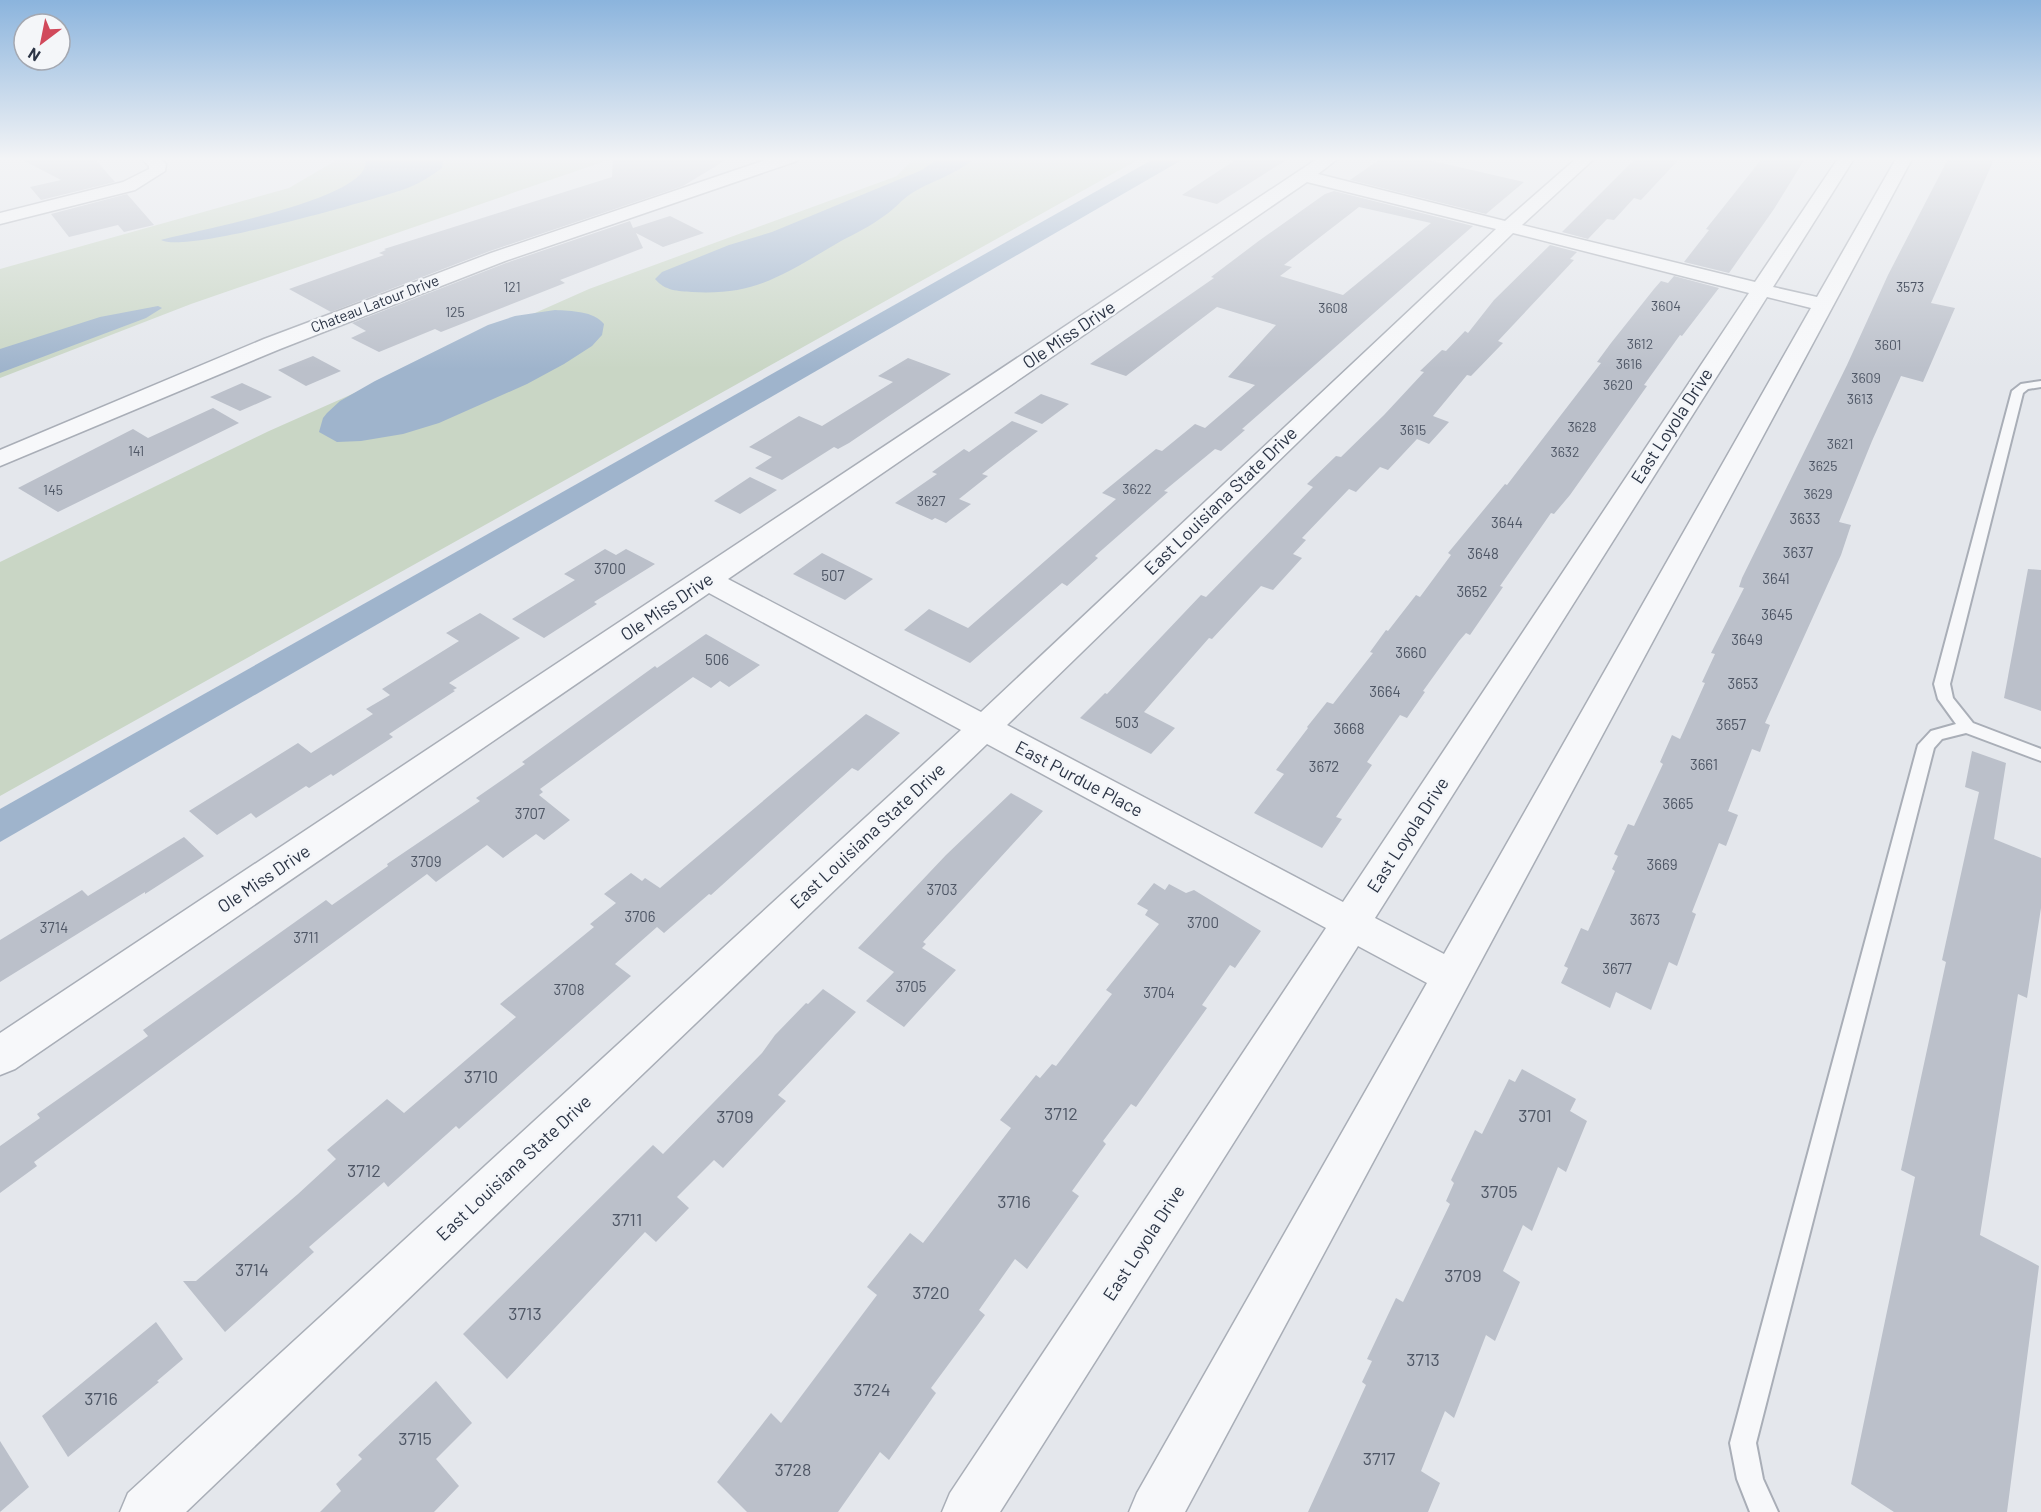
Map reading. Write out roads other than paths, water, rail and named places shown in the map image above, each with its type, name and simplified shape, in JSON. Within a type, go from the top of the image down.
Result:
[{"type":"street","name":"Chateau Latour Drive","points":[[0,459],[262,348],[520,249],[583,228]]},
{"type":"street","name":"Ole Miss Drive","points":[[0,1056],[1228,228]]},
{"type":"street","name":"East Louisiana State Drive","points":[[147,1512],[984,728],[1507,228]]},
{"type":"street","points":[[1515,228],[1823,305]]},
{"type":"street","name":"East Loyola Drive","points":[[969,1512],[1801,228]]},
{"type":"street","points":[[1156,1512],[1866,228]]},
{"type":"street","name":"East Purdue Place","points":[[707,580],[1451,976]]},
{"type":"lane","points":[[2041,384],[2018,391],[1942,684],[1946,699],[1967,727],[2041,755]]},
{"type":"lane","points":[[1764,1512],[1745,1467],[1743,1443],[1926,745],[1937,735],[1967,727]]},
{"type":"water","points":[[215,228],[263,228],[204,240],[177,242],[161,240]]},
{"type":"water","points":[[783,228],[866,228],[788,272],[754,286],[736,290],[692,292],[672,290],[655,279],[662,272],[729,245]]},
{"type":"water","points":[[1032,228],[1065,228],[0,842],[0,809]]},
{"type":"water","points":[[158,306],[162,308],[146,318],[0,373],[0,349],[100,317]]},
{"type":"water","points":[[555,310],[582,312],[594,316],[604,324],[602,335],[592,346],[527,384],[439,423],[403,434],[361,441],[337,442],[319,432],[323,418],[340,401],[375,381],[488,325],[515,316]]}]
